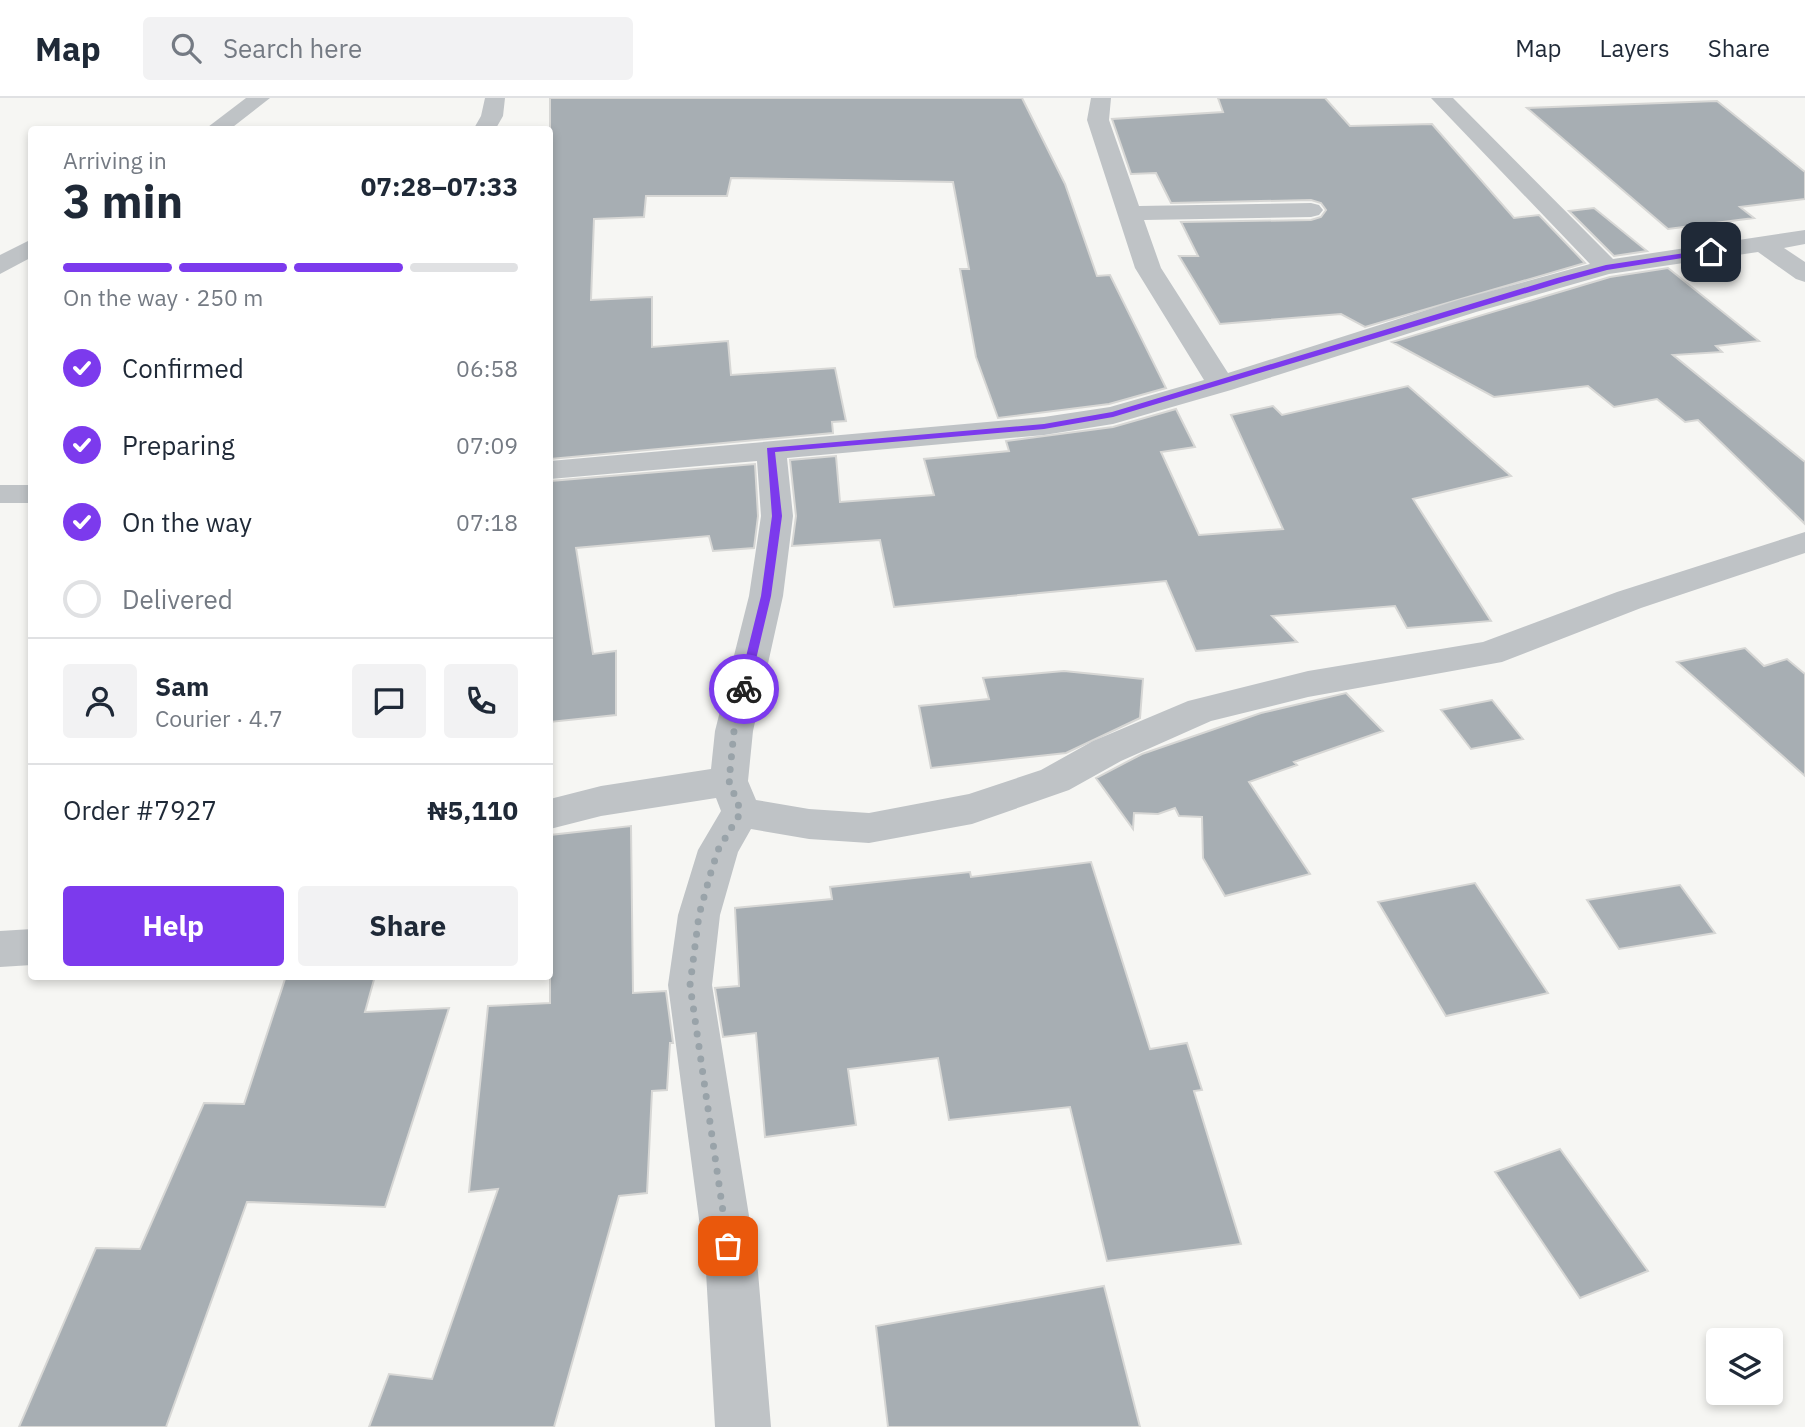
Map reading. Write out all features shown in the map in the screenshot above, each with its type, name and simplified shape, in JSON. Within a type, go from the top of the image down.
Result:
[{"type":"street","points":[[220,126],[260,98]]},
{"type":"street","points":[[486,126],[492,116],[495,98]]},
{"type":"street","points":[[1101,98],[1098,120],[1148,268],[1221,384]]},
{"type":"street","points":[[1441,98],[1606,267]]},
{"type":"street","points":[[1129,213],[1311,210]]},
{"type":"street","points":[[553,470],[1044,426],[1113,415],[1221,384],[1467,306],[1606,267],[1805,237]]},
{"type":"street","points":[[1763,244],[1805,274]]},
{"type":"street","points":[[0,266],[28,248]]},
{"type":"street","points":[[743,1427],[732,1272],[690,985],[699,915],[735,797],[734,731],[766,596],[777,516],[771,450]]},
{"type":"street","points":[[0,494],[28,494]]},
{"type":"street","points":[[553,813],[601,801],[735,797],[809,824],[869,828],[972,809],[1055,780],[1107,751],[1201,710],[1308,684],[1489,653],[1629,600],[1805,542]]},
{"type":"street","points":[[0,949],[28,947]]},
{"type":"building","points":[[550,98],[1022,98],[1065,184],[1097,276],[1110,275],[1166,388],[1109,404],[998,418],[976,357],[960,269],[969,269],[953,182],[731,178],[727,196],[646,196],[644,217],[594,219],[591,300],[652,297],[652,347],[728,341],[731,375],[835,368],[846,421],[832,422],[833,433],[553,459],[553,126],[550,126]]},
{"type":"building","points":[[1218,98],[1325,98],[1350,126],[1432,124],[1514,218],[1539,215],[1585,263],[1365,327],[1341,314],[1220,324],[1179,256],[1198,256],[1181,222],[1311,220],[1321,217],[1326,210],[1321,203],[1311,200],[1171,203],[1156,173],[1131,174],[1112,119],[1223,112]]},
{"type":"building","points":[[1717,101],[1805,172],[1805,199],[1740,207],[1754,218],[1668,229],[1527,108]]},
{"type":"building","points":[[1594,208],[1647,251],[1614,256],[1569,211]]},
{"type":"building","points":[[1668,268],[1759,341],[1716,346],[1722,352],[1673,355],[1805,462],[1805,524],[1698,420],[1685,422],[1657,399],[1614,407],[1588,386],[1494,397],[1392,342],[1610,277]]},
{"type":"building","points":[[1408,386],[1511,476],[1413,499],[1491,621],[1407,628],[1395,606],[1272,616],[1297,642],[1196,651],[1166,581],[894,607],[880,540],[792,546],[796,516],[790,460],[836,456],[840,502],[934,495],[924,459],[1009,451],[1006,441],[1113,427],[1176,409],[1195,447],[1161,452],[1199,535],[1283,529],[1231,415],[1273,406],[1282,415]]},
{"type":"building","points":[[755,464],[758,516],[754,548],[713,551],[709,536],[576,548],[593,654],[616,651],[616,715],[553,722],[553,481]]},
{"type":"building","points":[[1745,648],[1764,666],[1787,659],[1805,674],[1805,776],[1677,662]]},
{"type":"building","points":[[1064,671],[1143,679],[1140,718],[1066,753],[931,768],[919,706],[989,699],[983,678]]},
{"type":"building","points":[[1346,693],[1383,731],[1294,762],[1297,765],[1249,782],[1310,874],[1225,896],[1203,858],[1202,817],[1179,816],[1175,808],[1158,814],[1134,813],[1133,829],[1096,778],[1142,754],[1261,713]]},
{"type":"building","points":[[1492,700],[1523,739],[1471,749],[1441,710]]},
{"type":"building","points":[[631,826],[633,993],[666,991],[673,1043],[670,1043],[667,1090],[652,1091],[647,1193],[619,1196],[554,1427],[369,1427],[389,1374],[432,1379],[498,1189],[469,1192],[488,1006],[550,1003],[550,980],[553,980],[553,835]]},
{"type":"building","points":[[1091,862],[1150,1049],[1187,1043],[1202,1090],[1194,1091],[1241,1244],[1107,1261],[1070,1107],[949,1120],[938,1058],[848,1069],[856,1125],[765,1137],[756,1033],[723,1037],[715,988],[739,986],[735,908],[832,899],[830,887],[970,872],[971,877]]},
{"type":"building","points":[[1475,883],[1548,993],[1446,1016],[1378,902]]},
{"type":"building","points":[[1680,885],[1715,933],[1619,949],[1587,900]]},
{"type":"building","points":[[285,980],[374,980],[365,1012],[449,1008],[385,1207],[247,1202],[166,1427],[19,1427],[96,1248],[140,1249],[204,1103],[244,1104]]},
{"type":"building","points":[[1560,1149],[1648,1271],[1580,1298],[1495,1172]]},
{"type":"building","points":[[1104,1286],[1140,1427],[888,1427],[876,1326]]},
{"type":"way so far","points":[[728,1246],[690,985],[699,915],[711,872],[718,850],[741,812],[729,781],[734,731],[744,689]]},
{"type":"route","points":[[744,689],[766,596],[777,516],[771,450],[1044,426],[1113,415],[1321,354],[1467,306],[1606,267],[1711,252]]}]
